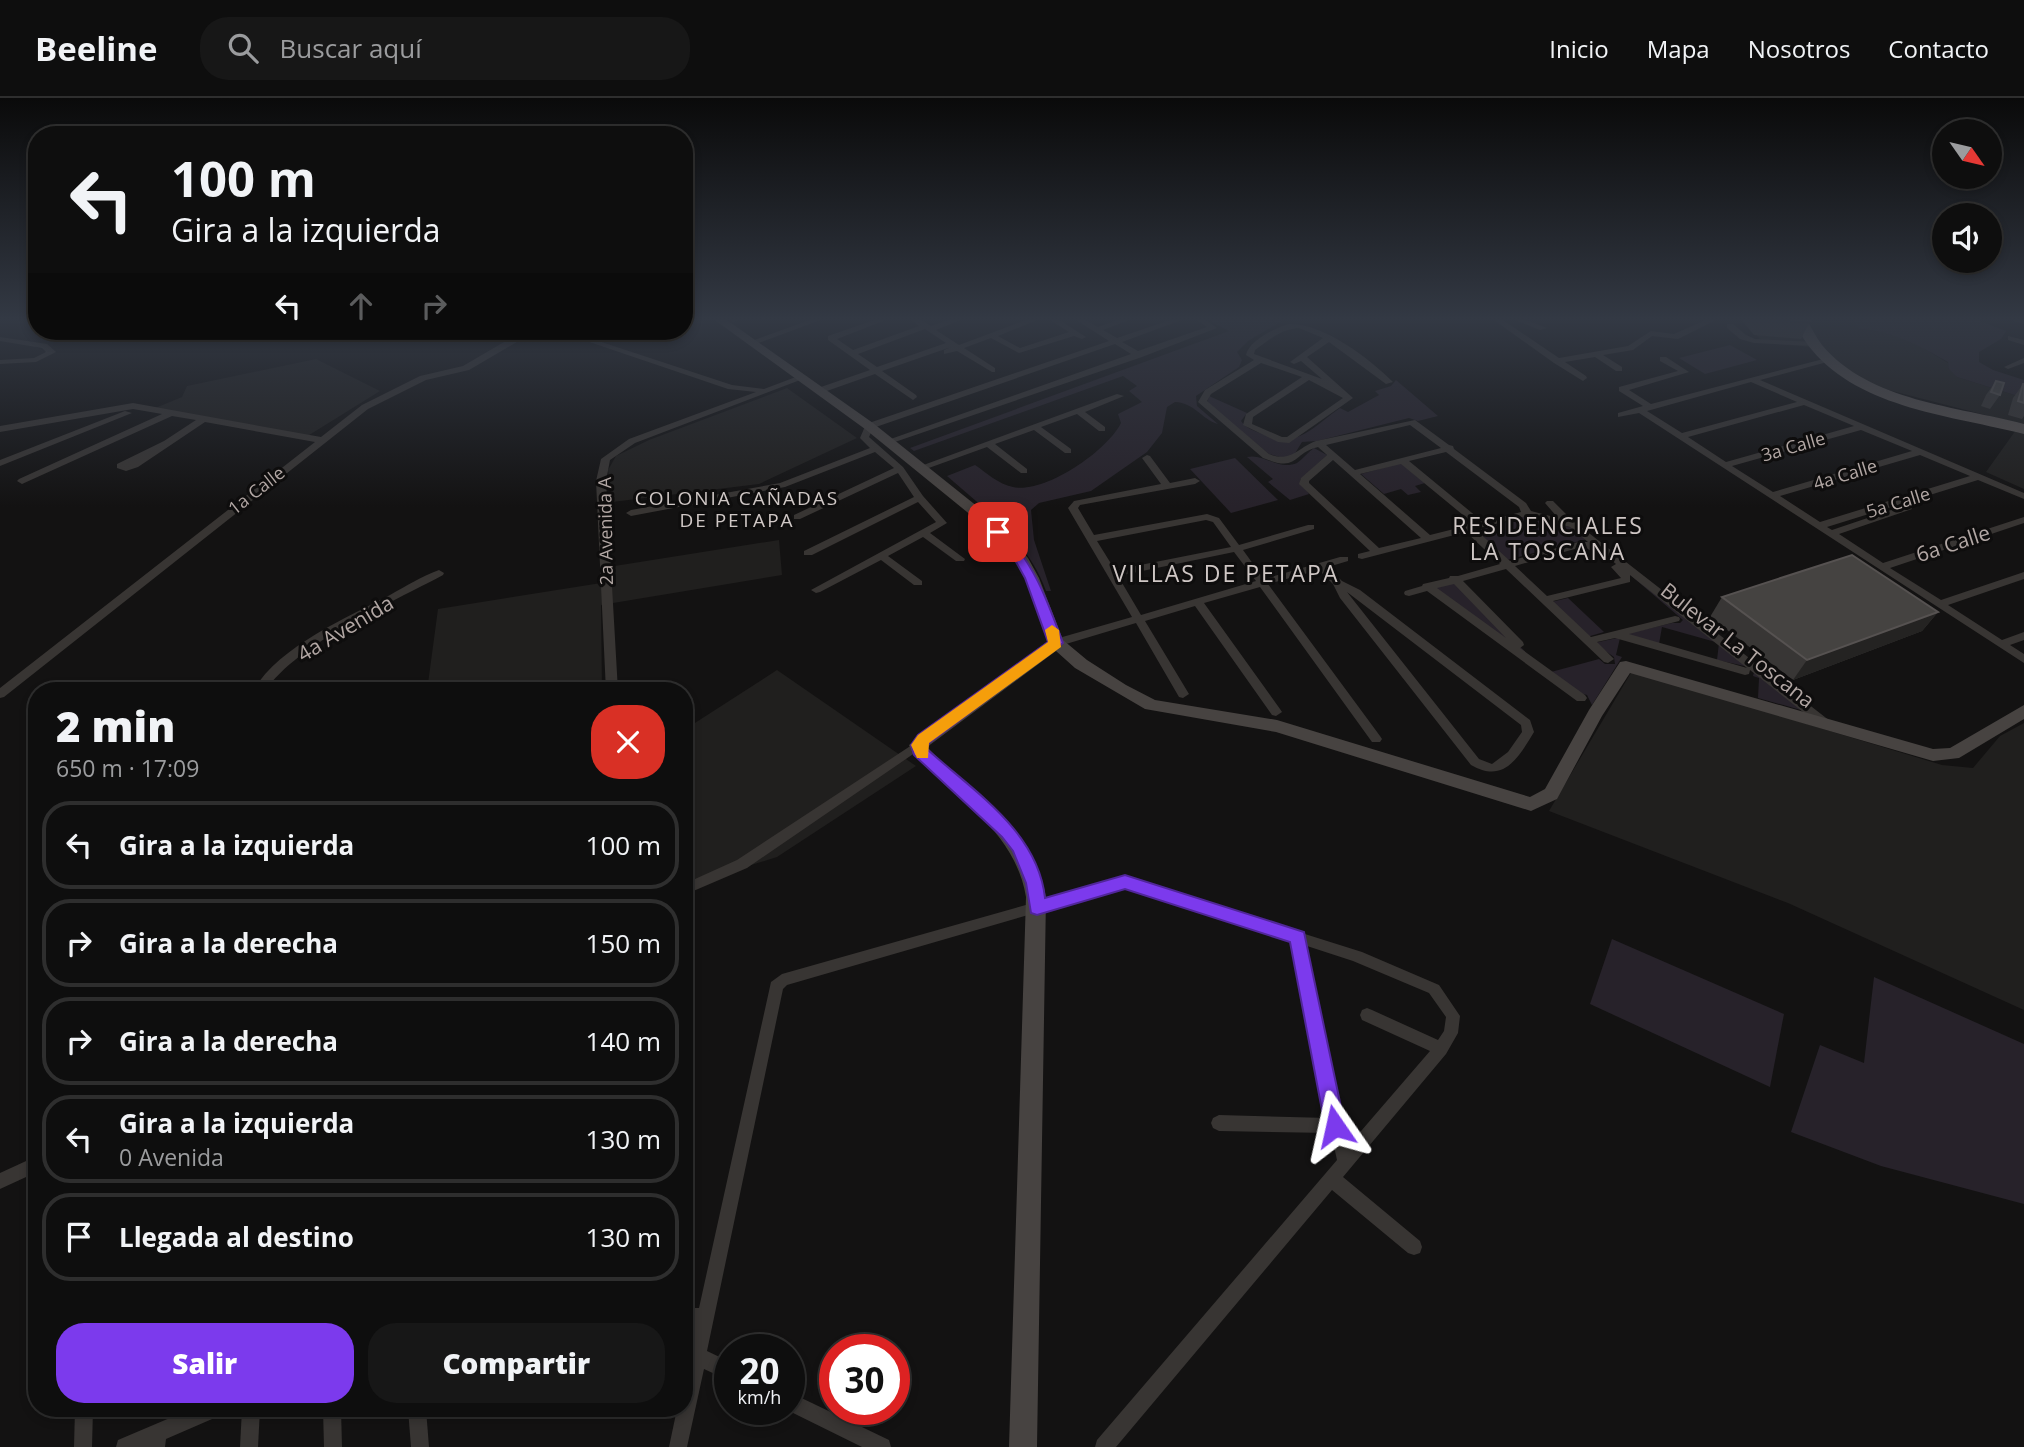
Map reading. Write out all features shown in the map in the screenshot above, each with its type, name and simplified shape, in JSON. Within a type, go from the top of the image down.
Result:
[{"type":"main road","points":[[809,381],[923,467],[988,522],[1021,558],[1046,612],[1056,643],[1090,670],[1151,705],[1186,713],[1277,726],[1526,804],[1544,800],[1551,794],[1595,714],[1626,666],[1923,753],[1953,754],[2024,711]]},
{"type":"main road","points":[[1854,381],[1873,390],[2024,429]]},
{"type":"main road","points":[[1023,1447],[1037,908],[1034,883],[1020,848],[1008,832],[920,751],[918,745],[1056,643]]},
{"type":"street","name":"1a Calle","points":[[0,694],[321,440],[365,407],[416,381]]},
{"type":"street","points":[[713,381],[731,387],[767,391]]},
{"type":"street","name":"2a Avenida A","points":[[612,682],[601,481],[606,459],[632,440],[794,381]]},
{"type":"street","points":[[821,390],[846,381]]},
{"type":"street","points":[[891,381],[913,397]]},
{"type":"street","points":[[816,590],[940,526],[942,520],[919,498],[900,469],[864,438],[869,426],[998,381]]},
{"type":"street","points":[[1002,381],[1022,395]]},
{"type":"street","points":[[889,441],[1063,381]]},
{"type":"street","points":[[1227,381],[1204,396],[1204,406],[1264,455],[1274,460],[1294,460],[1307,447],[1409,421],[1417,423],[1450,448],[1525,509]]},
{"type":"street","points":[[1300,381],[1249,416],[1247,425],[1281,440],[1291,439],[1349,398],[1315,381]]},
{"type":"street","points":[[1330,381],[1337,386],[1338,391]]},
{"type":"street","points":[[1652,381],[1622,389],[1681,436],[2024,659]]},
{"type":"street","points":[[1620,415],[1749,381]]},
{"type":"street","points":[[1755,381],[2024,496]]},
{"type":"street","points":[[923,467],[1120,396]]},
{"type":"street","points":[[1681,436],[1806,402]]},
{"type":"street","points":[[0,429],[133,406],[321,440]]},
{"type":"street","points":[[0,463],[141,408]]},
{"type":"street","points":[[1078,411],[1102,429]]},
{"type":"street","points":[[22,481],[172,413]]},
{"type":"street","points":[[164,444],[203,419]]},
{"type":"street","points":[[1035,426],[1068,451]]},
{"type":"street","name":"3a Calle","points":[[1725,465],[1861,427]]},
{"type":"street","points":[[988,443],[1024,471]]},
{"type":"street","points":[[1320,443],[1426,537]]},
{"type":"street","points":[[1354,473],[1450,448]]},
{"type":"street","points":[[631,513],[782,485],[874,449]]},
{"type":"street","name":"4a Calle","points":[[1771,496],[1919,452]]},
{"type":"street","points":[[1333,455],[1304,480],[1304,484],[1376,551]]},
{"type":"street","points":[[1147,458],[1167,486]]},
{"type":"street","points":[[1403,461],[1474,524],[1505,563],[1608,659]]},
{"type":"street","points":[[797,517],[900,469]]},
{"type":"street","name":"5a Calle","points":[[1818,526],[1982,479]]},
{"type":"street","name":"5a Calle","points":[[1830,534],[1982,479]]},
{"type":"street","points":[[1183,694],[1073,508],[1075,504],[1195,481]]},
{"type":"street","points":[[808,553],[919,498]]},
{"type":"street","points":[[1550,503],[1563,519]]},
{"type":"street","points":[[1362,555],[1525,509]]},
{"type":"street","name":"Bulevar La Toscana","points":[[1525,509],[1563,519],[1575,519],[1835,720],[1834,726],[1563,519]]},
{"type":"street","points":[[1090,539],[1207,517],[1216,520],[1376,739]]},
{"type":"street","name":"6a Calle","points":[[1882,567],[2024,520]]},
{"type":"street","points":[[1111,574],[1236,549],[1311,527]]},
{"type":"street","points":[[925,534],[960,559]]},
{"type":"street","points":[[1409,593],[1505,563],[1585,545],[1594,548],[1627,577],[1623,581],[1545,600]]},
{"type":"street","points":[[882,556],[918,583]]},
{"type":"street","points":[[1056,643],[1344,559]]},
{"type":"street","points":[[1321,566],[1338,583],[1356,592],[1526,723],[1528,732],[1503,766],[1490,769],[1475,762],[1344,596],[1338,583]]},
{"type":"street","name":"4a Avenida","points":[[264,682],[267,676],[330,634],[439,573]]},
{"type":"street","points":[[1940,604],[2024,575]]},
{"type":"street","points":[[1454,578],[1541,668]]},
{"type":"street","points":[[1427,586],[1581,698]]},
{"type":"street","points":[[1198,602],[1276,712]]},
{"type":"street","points":[[1588,640],[1675,618]]},
{"type":"street","points":[[1615,634],[1745,671]]},
{"type":"street","points":[[2003,644],[2024,636]]},
{"type":"street","points":[[693,886],[742,864],[918,745]]},
{"type":"street","points":[[693,1364],[776,986],[782,980],[1125,882],[1357,956],[1434,989],[1453,1016],[1451,1033],[1441,1049],[1104,1447]]},
{"type":"street","points":[[1298,937],[1335,1126],[1345,1162]]},
{"type":"street","points":[[1367,1015],[1441,1049]]},
{"type":"street","points":[[1219,1122],[1335,1126]]},
{"type":"street","points":[[0,1181],[28,1168]]},
{"type":"street","points":[[1331,1178],[1414,1247]]},
{"type":"street","points":[[693,1317],[703,1317]]},
{"type":"street","points":[[695,1354],[714,1364]]},
{"type":"street","points":[[805,1409],[882,1447]]},
{"type":"street","points":[[83,1447],[84,1417]]},
{"type":"street","points":[[125,1447],[156,1440],[198,1417]]},
{"type":"street","points":[[249,1447],[251,1417]]},
{"type":"street","points":[[332,1417],[333,1447]]},
{"type":"street","points":[[418,1417],[420,1447]]},
{"type":"street","points":[[677,1447],[683,1417]]},
{"type":"shaded area","points":[[211,381],[360,381],[380,391],[306,437],[148,411],[182,397],[187,386]]},
{"type":"shaded area","points":[[1093,381],[1109,381],[914,451],[910,448]]},
{"type":"shaded area","points":[[1130,381],[1218,381],[1196,396],[1197,406],[1218,424],[1188,405],[1175,402],[1167,407],[1162,433],[1147,452],[1091,491],[1039,503],[1031,510],[1034,540],[1051,591],[1046,591],[1038,573],[1017,542],[947,476],[975,465],[998,481],[1013,487],[1041,484],[1058,477],[1103,446],[1121,423],[1118,414],[1142,402],[1129,391],[1137,386]]},
{"type":"shaded area","points":[[1397,381],[1438,416],[1418,421],[1409,418],[1317,441],[1302,442],[1294,455],[1283,458],[1269,454],[1207,403],[1209,396],[1247,413],[1241,421],[1247,427],[1273,438],[1284,439],[1303,435],[1340,408],[1348,412],[1379,395],[1375,391]]},
{"type":"shaded area","points":[[1865,381],[1970,381],[2024,398],[2024,425],[1873,386]]},
{"type":"shaded area","points":[[1970,381],[2024,381],[2024,398]]},
{"type":"shaded area","points":[[787,388],[857,438],[759,484],[612,502],[608,470],[616,456],[649,440]]},
{"type":"shaded area","points":[[2016,430],[2024,433],[2024,489],[1986,472]]},
{"type":"shaded area","points":[[1314,448],[1327,455],[1300,480],[1309,494],[1290,500],[1268,482],[1273,479],[1247,457],[1259,457],[1277,464],[1290,465],[1297,463]]},
{"type":"shaded area","points":[[1235,458],[1278,500],[1231,513],[1190,469]]},
{"type":"shaded area","points":[[1401,463],[1425,483],[1415,486],[1421,492],[1408,495],[1401,489],[1384,494],[1361,474]]},
{"type":"shaded area","points":[[1526,516],[1574,528],[1588,539],[1507,560],[1476,531]]},
{"type":"shaded area","points":[[1588,539],[1808,712],[1758,698],[1759,678],[1753,676],[1754,672],[1749,667],[1717,660],[1719,643],[1662,627],[1659,644],[1625,634],[1680,623],[1683,620]]},
{"type":"shaded area","points":[[779,540],[782,575],[601,605],[602,682],[428,682],[438,609],[601,583],[602,568]]},
{"type":"shaded area","points":[[1454,578],[1541,668],[1427,586]]},
{"type":"shaded area","points":[[1568,598],[1604,632],[1587,637],[1551,602]]},
{"type":"shaded area","points":[[1620,638],[1616,655],[1622,657],[1592,705],[1587,695],[1576,692],[1551,672],[1599,659],[1605,664],[1615,664],[1614,657],[1594,643]]},
{"type":"shaded area","points":[[777,670],[916,766],[777,857],[693,883],[693,724]]},
{"type":"shaded area","points":[[1632,671],[1942,765],[1973,768],[2000,736],[2024,723],[2024,1010],[1788,903],[1549,811]]},
{"type":"shaded area","points":[[1612,939],[1784,1014],[1770,1087],[1590,1004]]},
{"type":"shaded area","points":[[1874,977],[2024,1044],[2024,1204],[1881,1166],[1791,1132],[1820,1045],[1864,1063]]},
{"type":"building","points":[[1996,381],[2004,383],[2000,395],[1991,392]]},
{"type":"building","points":[[2024,384],[2024,403],[2018,401]]},
{"type":"building","points":[[1852,555],[1938,612],[1807,660],[1722,597]]},
{"type":"slow traffic","points":[[922,754],[918,745],[923,739],[1056,643],[1052,630]]},
{"type":"district","name":"COLONIA CAÑADAS DE PETAPA","points":[[737,509]]},
{"type":"district","name":"RESIDENCIALES LA TOSCANA","points":[[1548,538]]},
{"type":"district","name":"VILLAS DE PETAPA","points":[[1226,573]]},
{"type":"route","points":[[998,532],[1021,558],[1032,578],[1056,643],[923,739],[918,745],[920,751],[1008,832],[1020,848],[1034,883],[1037,908],[1125,882],[1298,937],[1335,1126]]}]
